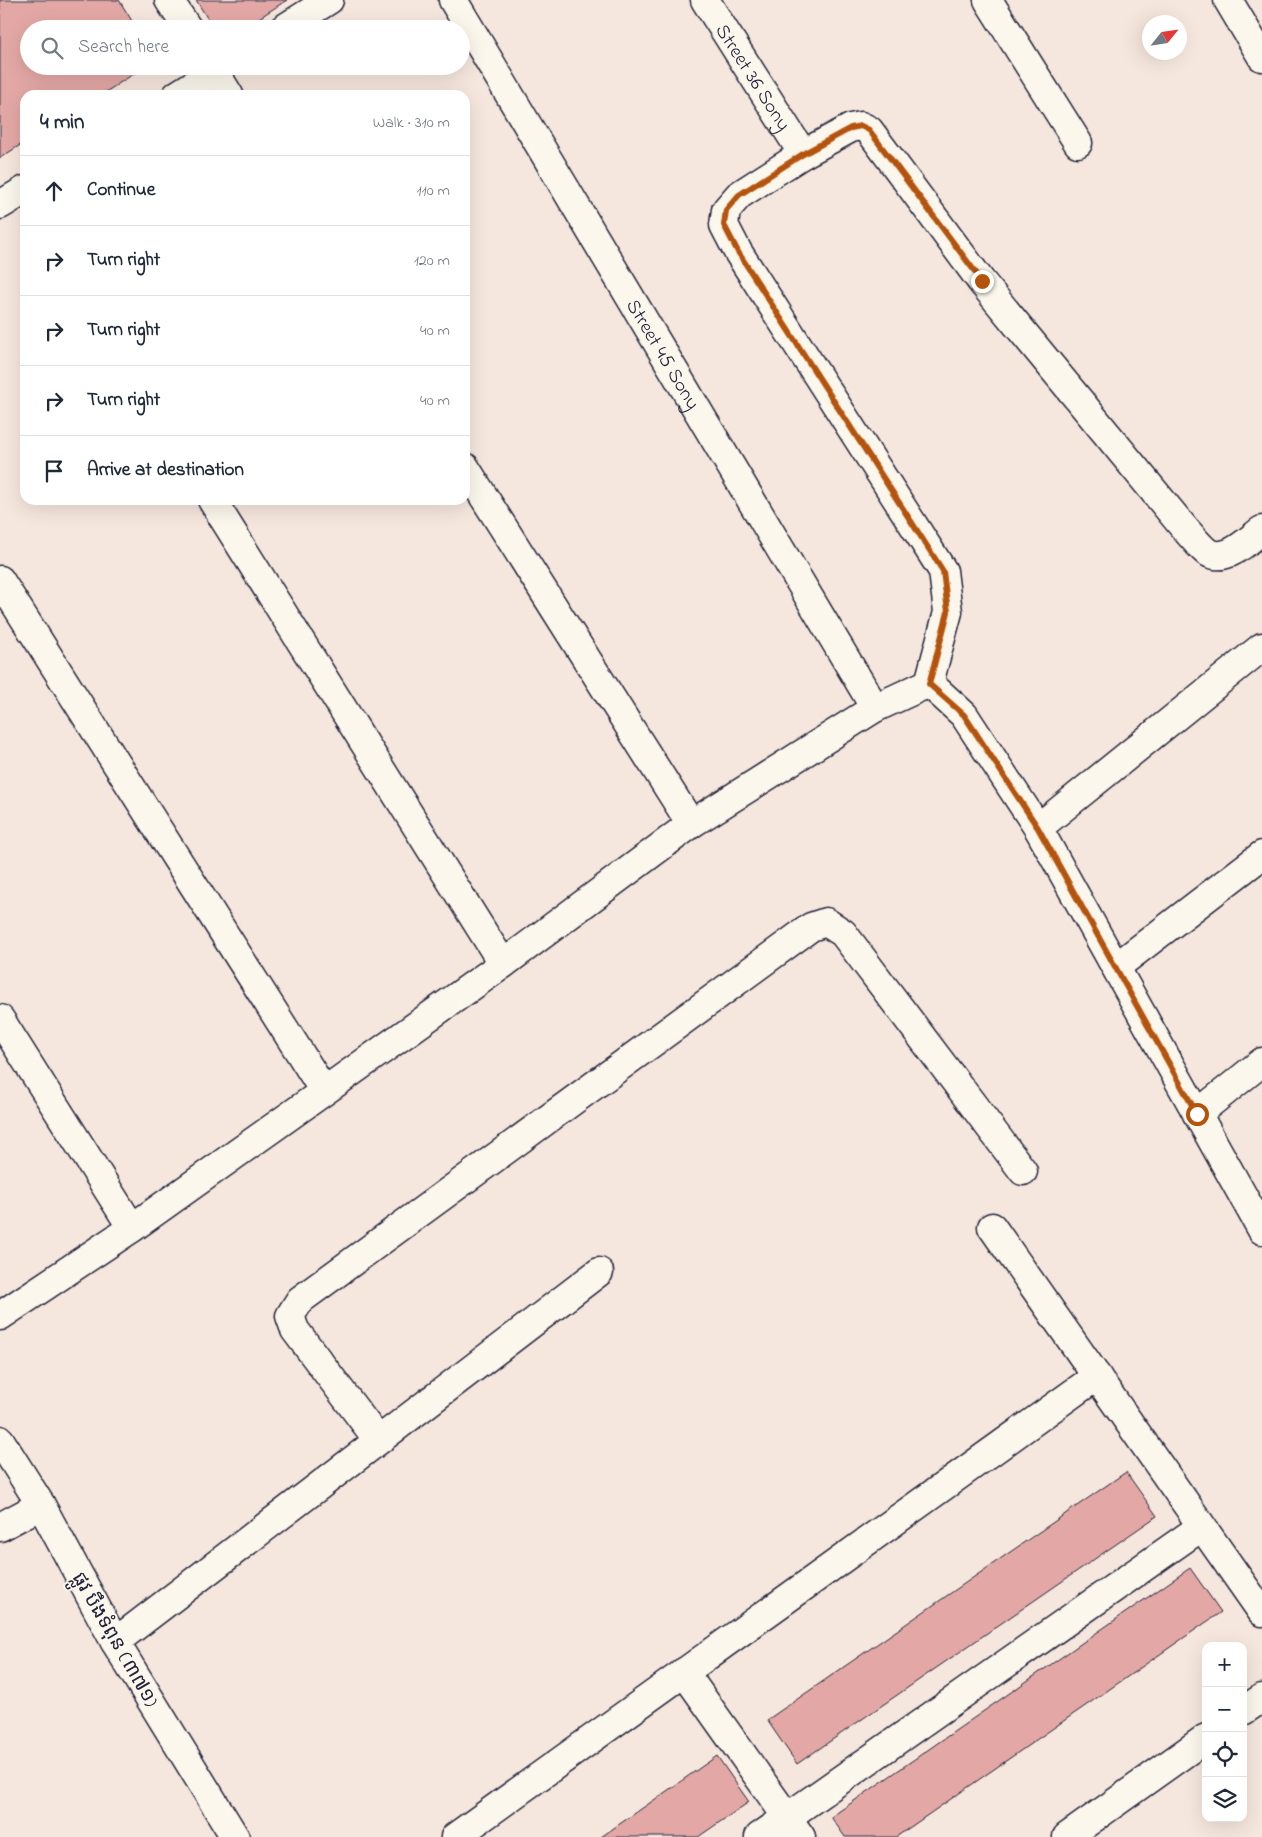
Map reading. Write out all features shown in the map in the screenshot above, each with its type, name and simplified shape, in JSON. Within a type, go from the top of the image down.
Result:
[{"type":"street","points":[[169,0],[182,20]]},
{"type":"street","points":[[297,20],[329,0]]},
{"type":"street","name":"Street 45 Sony","points":[[453,0],[465,20]]},
{"type":"street","name":"Street 36 Sony","points":[[705,0],[803,154]]},
{"type":"street","points":[[988,0],[1078,143]]},
{"type":"street","points":[[1228,0],[1262,57]]},
{"type":"street","name":"Street 45 Sony","points":[[470,29],[875,708]]},
{"type":"street","points":[[184,90],[206,75]]},
{"type":"street","points":[[219,75],[227,90]]},
{"type":"street","points":[[929,684],[948,612],[943,571],[738,252],[724,225],[726,210],[739,195],[803,154],[851,128],[861,126],[869,130],[982,281],[1185,529],[1208,552],[1220,554],[1234,552],[1262,530]]},
{"type":"street","points":[[470,475],[691,824]]},
{"type":"street","points":[[215,505],[503,964]]},
{"type":"street","points":[[0,580],[324,1091]]},
{"type":"street","points":[[1038,828],[1262,647]]},
{"type":"street","points":[[0,1316],[132,1228],[503,964],[691,824],[875,708],[929,684]]},
{"type":"street","points":[[929,684],[964,715],[1038,828],[1262,1230]]},
{"type":"street","points":[[1116,967],[1262,855]]},
{"type":"street","points":[[378,1440],[295,1330],[290,1316],[300,1300],[810,927],[826,922],[843,933],[1023,1171]]},
{"type":"street","points":[[0,1019],[132,1228]]},
{"type":"street","points":[[1197,1114],[1262,1062]]},
{"type":"street","points":[[992,1227],[1262,1612]]},
{"type":"street","points":[[115,1642],[599,1272]]},
{"type":"street","points":[[455,1837],[1097,1376]]},
{"type":"street","name":"ផ្លូវ បឹងទំពុន (៣៧១)","points":[[0,1440],[41,1505],[115,1642],[235,1837]]},
{"type":"street","points":[[0,1528],[41,1505]]},
{"type":"street","points":[[759,1837],[793,1828],[1201,1527]]},
{"type":"street","points":[[684,1672],[793,1828]]},
{"type":"street","points":[[1247,1708],[1262,1698]]},
{"type":"street","points":[[1068,1837],[1202,1741]]},
{"type":"building","points":[[0,0],[119,0],[131,20],[20,20],[20,75],[132,75],[109,90],[20,90],[20,145],[0,158]]},
{"type":"building","points":[[196,0],[287,0],[256,20],[208,20]]},
{"type":"building","points":[[1126,1472],[1157,1516],[797,1764],[767,1720]]},
{"type":"building","points":[[1190,1568],[1221,1612],[896,1837],[845,1837],[831,1817]]},
{"type":"building","points":[[717,1756],[749,1802],[698,1837],[601,1837]]},
{"type":"route","points":[[982,281],[869,130],[861,126],[851,128],[803,154],[739,195],[726,210],[724,225],[738,252],[943,571],[948,612],[929,684],[964,715],[1038,828],[1197,1114]]}]
